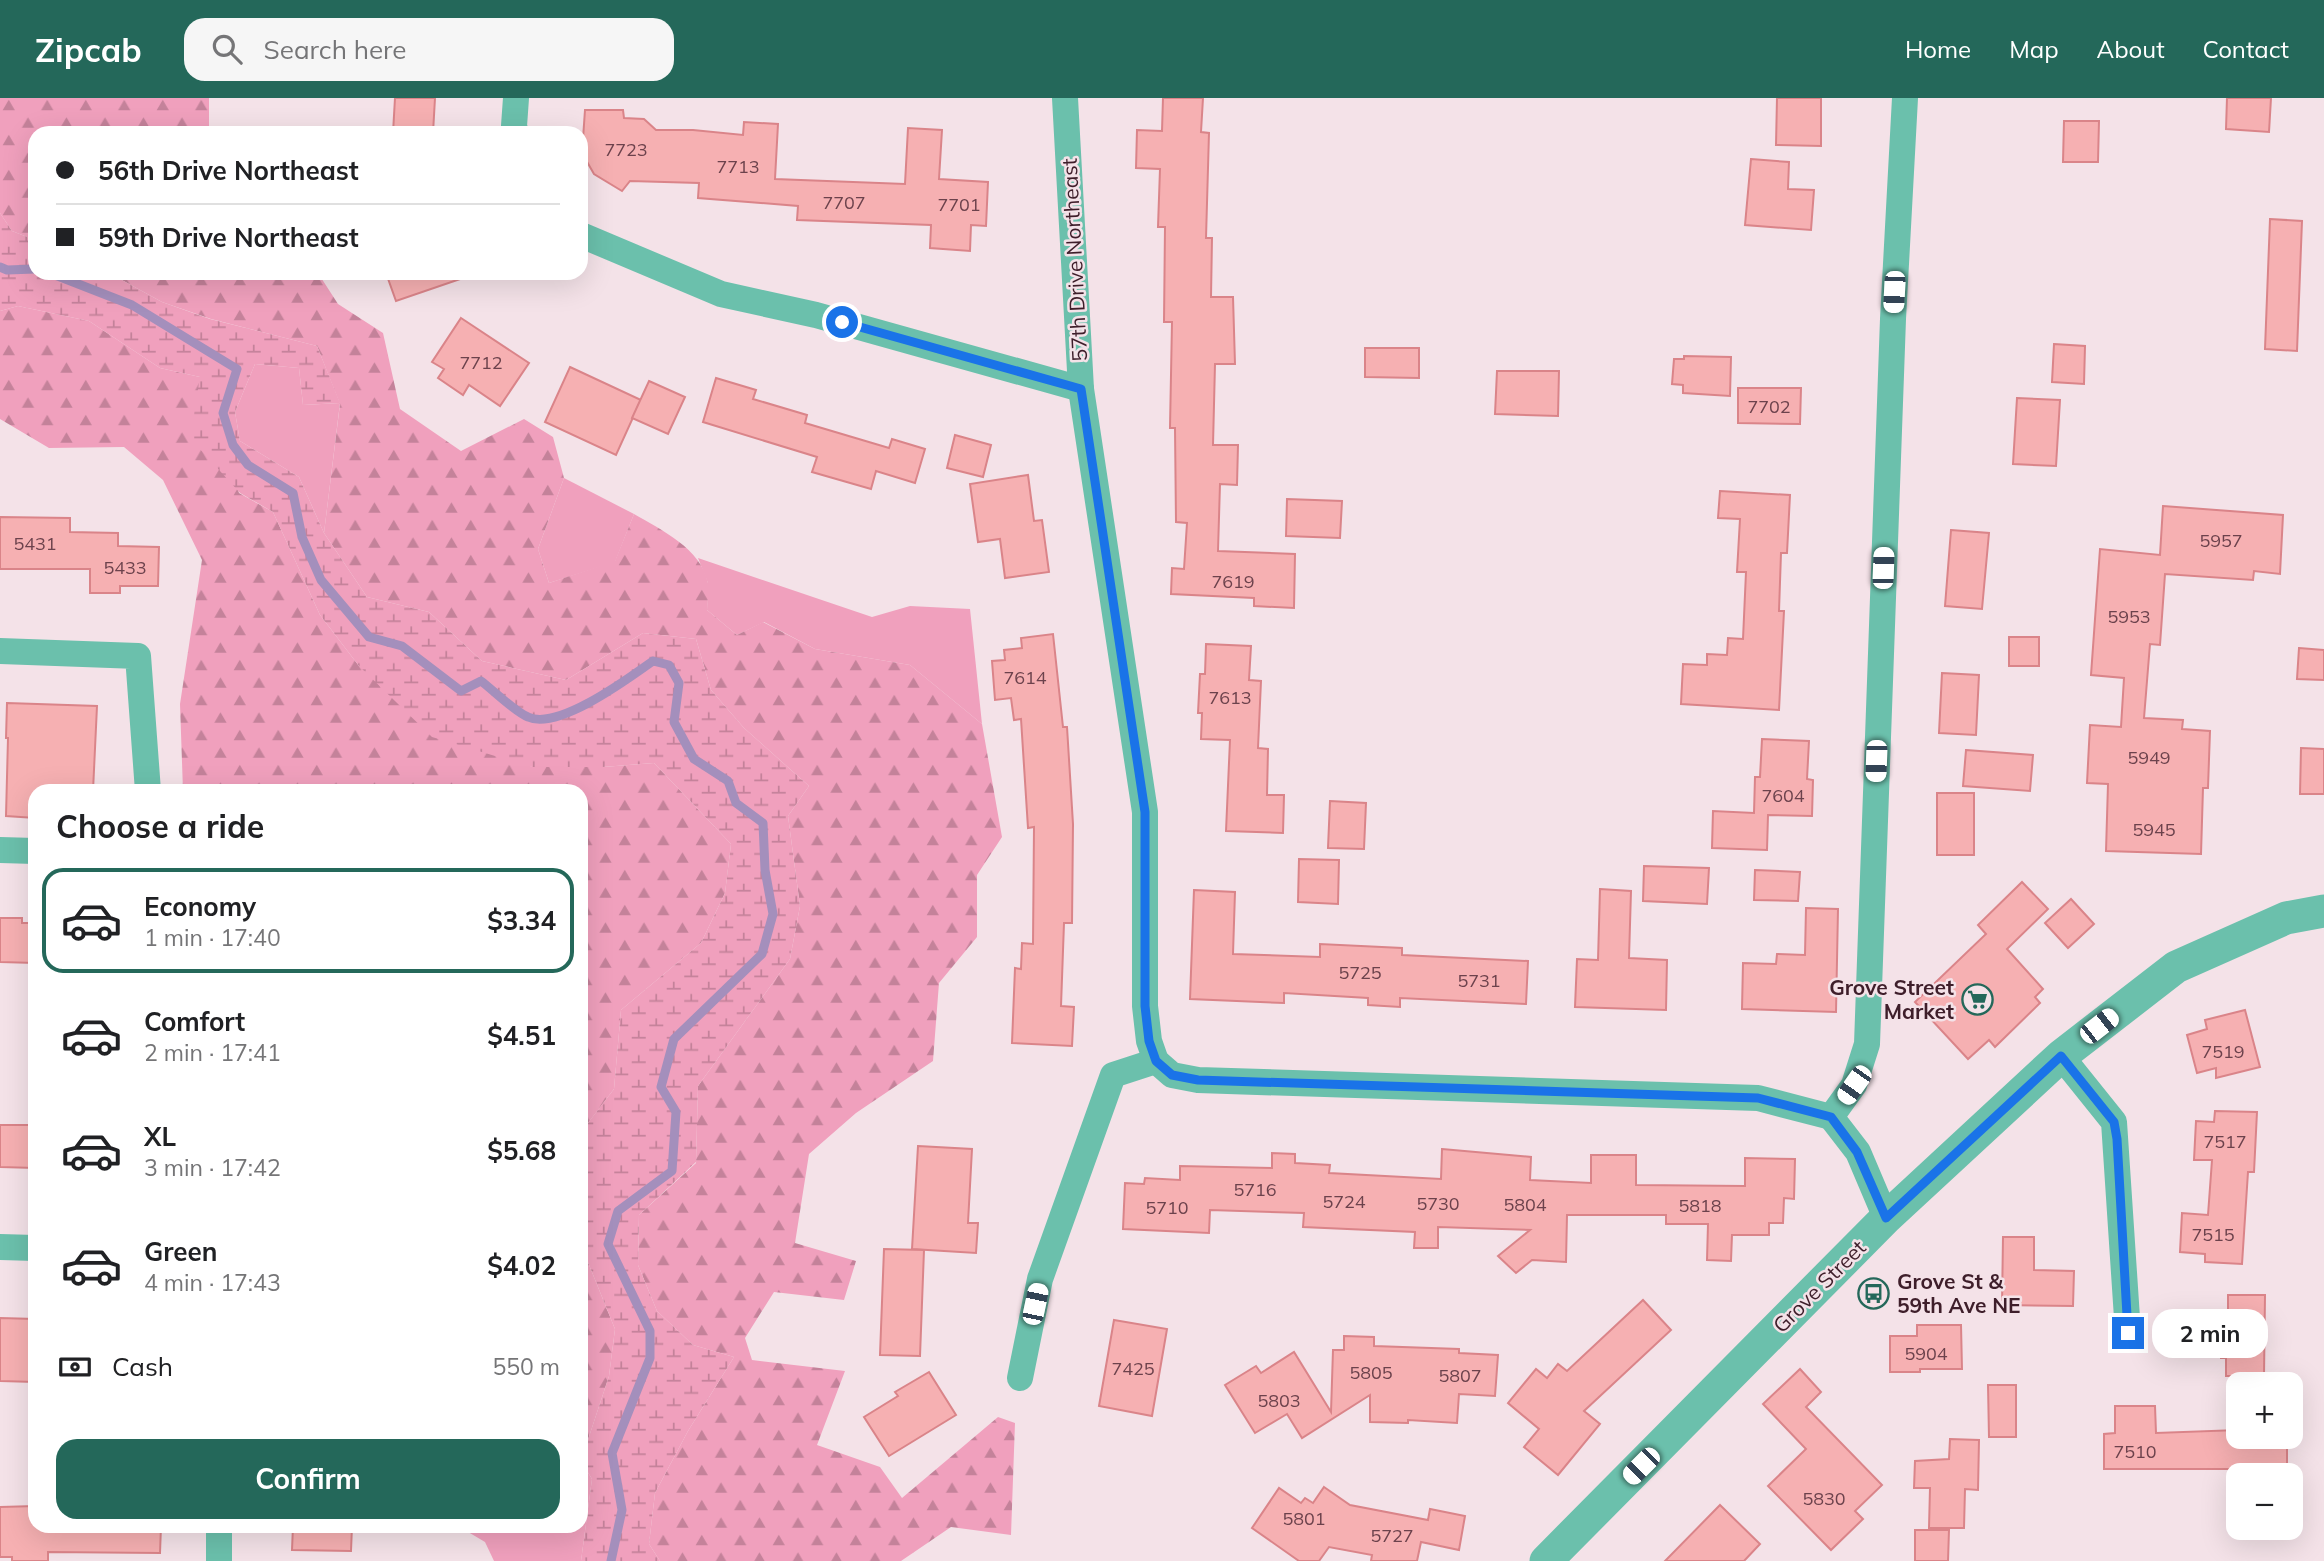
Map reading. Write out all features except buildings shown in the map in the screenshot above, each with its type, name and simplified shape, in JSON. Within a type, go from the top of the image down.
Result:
[{"type":"street","points":[[514,126],[516,98]]},
{"type":"street","name":"57th Drive Northeast","points":[[1065,98],[1081,389],[1145,812],[1145,1006],[1149,1041],[1156,1061]]},
{"type":"street","points":[[1831,1117],[1854,1085],[1867,1044],[1893,319],[1905,98]]},
{"type":"street","points":[[588,238],[721,294],[816,315],[1081,389]]},
{"type":"street","points":[[0,651],[138,656],[147,784]]},
{"type":"street","points":[[0,850],[28,851]]},
{"type":"street","name":"Grove Street","points":[[1546,1561],[1886,1218],[2061,1056],[2176,967],[2286,918],[2324,911]]},
{"type":"street","points":[[2061,1056],[2114,1122],[2128,1333]]},
{"type":"street","points":[[1020,1378],[1041,1279],[1113,1075],[1156,1061],[1172,1075],[1198,1080],[1758,1098],[1831,1117],[1857,1152],[1886,1218]]},
{"type":"street","points":[[0,1247],[28,1248]]},
{"type":"street","points":[[219,1533],[219,1561]]},
{"type":"green space","points":[[0,98],[209,98],[209,126],[28,126],[28,237],[12,231],[0,213]]},
{"type":"green space","points":[[0,213],[12,231],[28,237],[28,280],[122,280],[162,302],[210,319],[317,346],[340,403],[303,405],[299,368],[255,364],[235,412],[240,441],[299,477],[324,533],[367,597],[429,612],[482,661],[566,680],[643,633],[696,639],[711,690],[744,728],[809,786],[788,816],[800,906],[790,959],[698,1086],[696,1162],[639,1215],[638,1265],[657,1311],[693,1345],[734,1357],[688,1431],[655,1493],[649,1544],[660,1561],[581,1561],[585,1533],[588,1533],[592,1479],[588,1472],[588,1440],[609,1376],[615,1329],[588,1262],[588,1123],[614,1089],[621,1010],[701,943],[725,893],[731,844],[654,763],[603,767],[532,767],[432,737],[359,666],[320,615],[273,512],[240,493],[190,438],[200,377],[160,368],[89,321],[18,306],[0,311]]},
{"type":"green space","points":[[122,280],[323,280],[338,304],[383,333],[400,409],[461,451],[524,419],[553,437],[564,478],[538,549],[549,583],[615,561],[634,514],[689,550],[704,571],[708,583],[707,610],[737,635],[763,622],[815,649],[910,665],[982,724],[1002,837],[977,875],[977,937],[939,983],[933,1061],[856,1113],[809,1154],[795,1243],[856,1261],[844,1300],[774,1292],[745,1338],[752,1360],[845,1371],[817,1445],[880,1467],[902,1498],[998,1417],[1015,1423],[1011,1535],[951,1527],[901,1561],[660,1561],[649,1544],[655,1493],[688,1431],[734,1357],[693,1345],[657,1311],[638,1265],[639,1215],[696,1163],[698,1086],[790,959],[800,906],[788,816],[809,786],[744,728],[711,690],[696,639],[643,633],[566,680],[482,661],[429,612],[367,597],[324,533],[340,404],[317,346],[211,319],[162,302]]},
{"type":"green space","points":[[18,306],[89,321],[160,368],[200,377],[239,493],[273,512],[320,615],[359,666],[532,767],[603,767],[654,763],[731,844],[725,893],[701,943],[621,1010],[614,1089],[588,1123],[588,784],[183,784],[180,704],[202,560],[163,480],[124,447],[49,448],[0,419],[0,311]]},
{"type":"green space","points":[[255,364],[299,368],[303,405],[340,403],[324,533],[299,477],[240,441],[235,412]]},
{"type":"green space","points":[[564,478],[634,514],[615,562],[549,583],[538,549]]},
{"type":"green space","points":[[698,558],[872,617],[910,606],[970,609],[982,724],[910,665],[815,649],[764,622],[737,635],[707,610],[708,583]]},
{"type":"green space","points":[[588,1262],[615,1329],[609,1376],[588,1440]]},
{"type":"green space","points":[[588,1472],[592,1479],[588,1509]]},
{"type":"green space","points":[[470,1533],[585,1533],[581,1561],[494,1561],[485,1542]]},
{"type":"waterway","points":[[0,267],[7,270],[28,269]]},
{"type":"waterway","points":[[68,280],[132,305],[237,369],[223,413],[233,445],[248,465],[293,493],[302,537],[321,580],[369,637],[402,646],[461,691],[481,681],[523,714],[541,719],[557,717],[593,701],[653,661],[669,665],[679,683],[674,722],[694,759],[728,781],[736,803],[763,823],[765,870],[773,914],[762,954],[674,1039],[661,1087],[676,1112],[672,1171],[618,1211],[608,1244],[650,1331],[650,1358],[612,1453],[622,1510],[611,1561]]},
{"type":"place","name":"Grove Street Market","points":[[1977,999]]},
{"type":"place","name":"Grove St & 59th Ave NE","points":[[1874,1293]]},
{"type":"route","points":[[842,322],[1081,389],[1145,812],[1145,1006],[1149,1041],[1156,1061],[1172,1075],[1198,1080],[1758,1098],[1831,1117],[1857,1152],[1886,1218],[2061,1056],[2114,1122],[2128,1333]]}]
